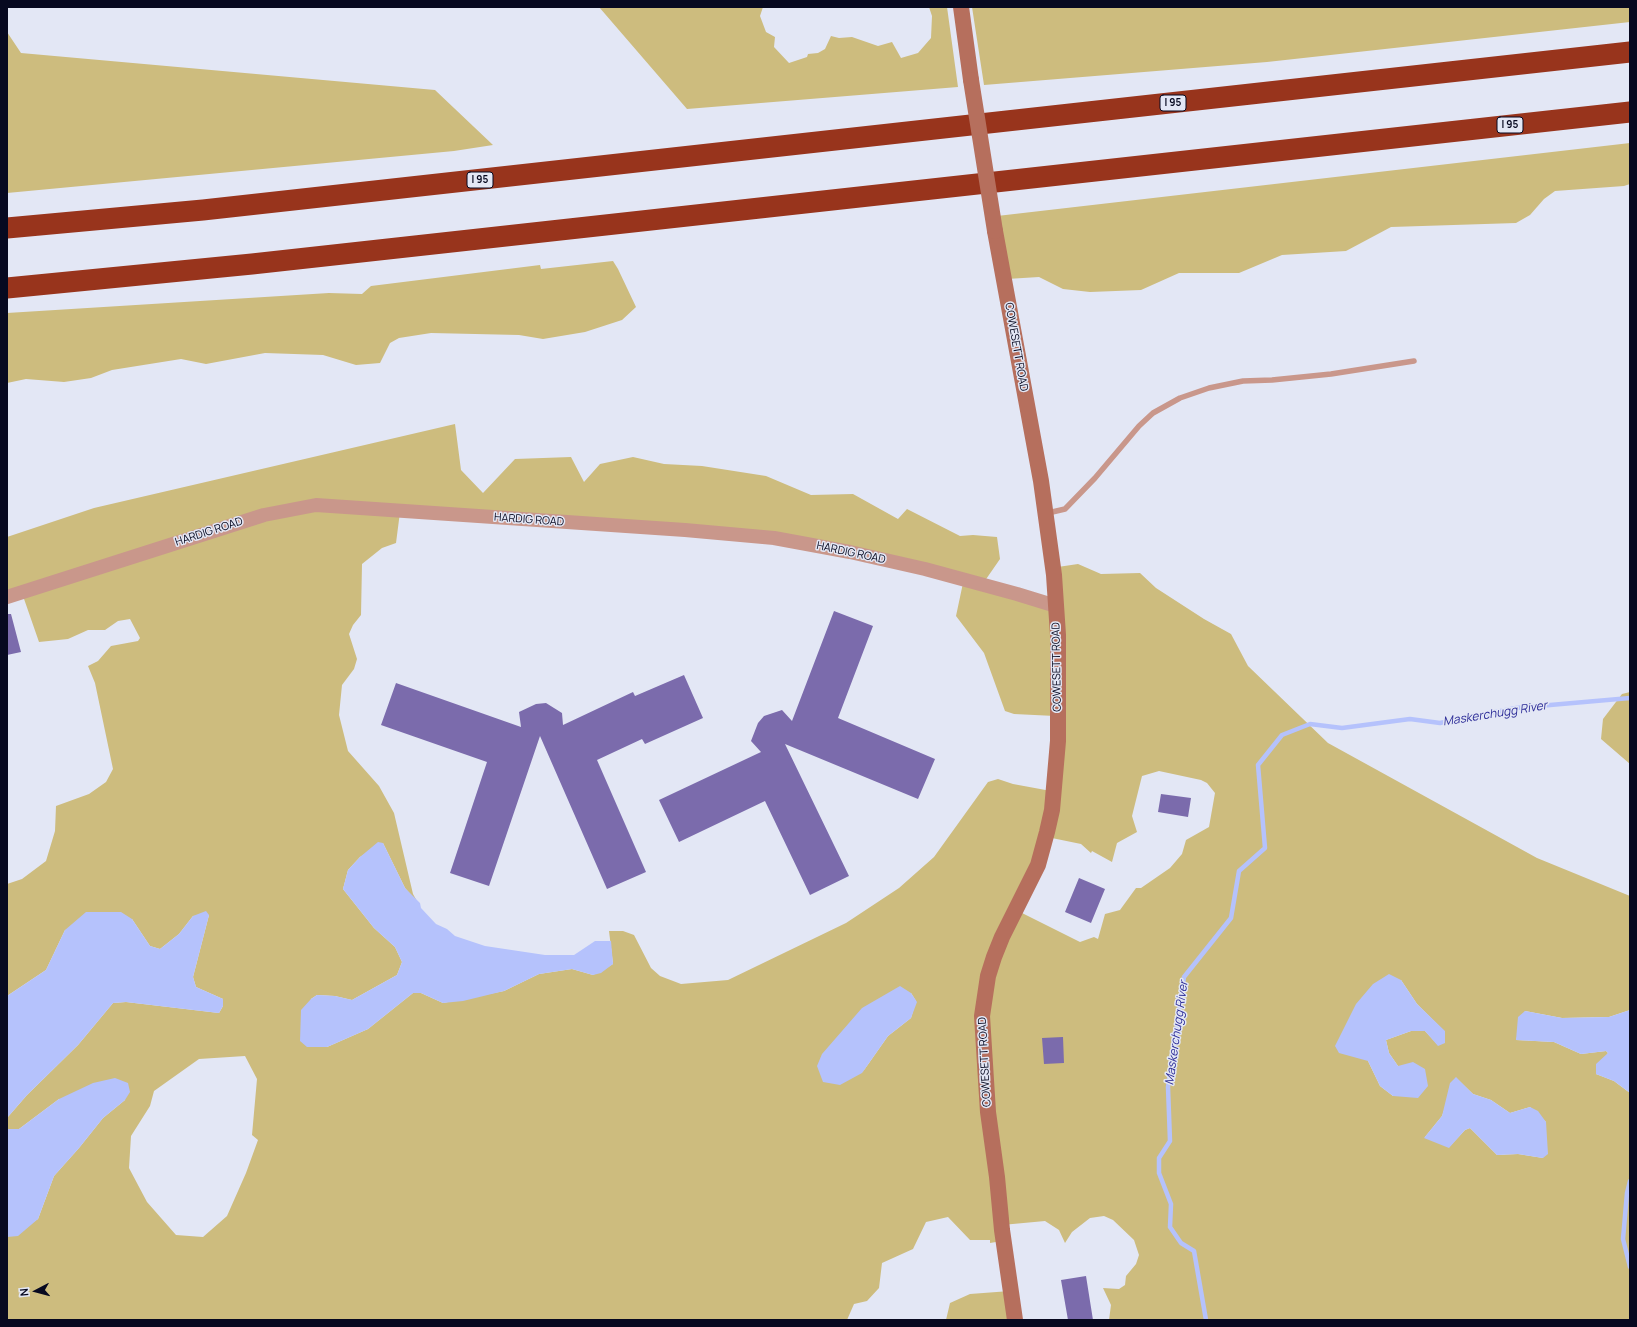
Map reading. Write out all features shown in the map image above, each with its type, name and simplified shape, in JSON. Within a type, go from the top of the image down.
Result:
[{"type":"highway","name":"I 95","points":[[7,228],[203,210],[1630,52]]},
{"type":"highway","name":"I 95","points":[[7,288],[111,279],[260,263],[1630,112]]},
{"type":"main road","name":"COWESETT ROAD","points":[[961,7],[995,231],[1041,481],[1054,575],[1058,635],[1058,741],[1052,810],[1038,865],[1002,937],[994,957],[988,976],[982,1016],[988,1112],[997,1177],[1002,1230],[1016,1320]]},
{"type":"street","name":"HARDIG ROAD","points":[[7,597],[264,515],[316,505],[685,530],[774,538],[850,552],[925,569],[1056,606]]},
{"type":"lane","points":[[1045,513],[1065,509],[1095,478],[1139,426],[1153,413],[1180,398],[1209,388],[1243,381],[1272,380],[1331,374],[1414,361]]},
{"type":"shaded area","points":[[599,7],[763,7],[760,16],[766,32],[775,37],[774,47],[789,63],[807,57],[808,54],[818,53],[825,49],[831,36],[839,38],[852,37],[878,46],[892,42],[901,58],[918,53],[931,38],[932,16],[929,7],[947,7],[958,87],[687,109]]},
{"type":"shaded area","points":[[972,7],[1630,7],[1630,22],[1267,62],[984,85]]},
{"type":"shaded area","points":[[7,32],[21,53],[435,90],[493,145],[454,151],[7,193]]},
{"type":"shaded area","points":[[1630,143],[1630,184],[1624,186],[1555,191],[1544,199],[1530,215],[1516,223],[1391,227],[1346,251],[1282,255],[1239,273],[1179,273],[1141,290],[1090,292],[1063,289],[1039,277],[1007,279],[997,216]]},
{"type":"shaded area","points":[[613,261],[636,307],[622,320],[585,332],[543,339],[519,335],[431,333],[399,338],[390,343],[380,363],[356,365],[323,355],[265,353],[206,364],[181,359],[112,370],[91,378],[64,382],[26,379],[7,383],[7,313],[329,293],[362,294],[371,286],[540,265],[541,269]]},
{"type":"shaded area","points":[[455,424],[461,470],[483,493],[515,459],[571,457],[584,482],[600,464],[633,457],[664,464],[702,466],[766,476],[811,495],[853,494],[898,519],[907,509],[960,536],[973,535],[997,537],[1000,559],[982,585],[1043,603],[1054,595],[1051,568],[1078,564],[1101,574],[1140,573],[1156,588],[1204,619],[1231,634],[1248,666],[1328,743],[1537,858],[1630,896],[1630,1010],[1609,1017],[1562,1018],[1525,1011],[1516,1040],[1554,1042],[1581,1054],[1606,1051],[1608,1053],[1596,1074],[1614,1081],[1630,1093],[1630,1320],[1109,1320],[1111,1305],[1103,1288],[1119,1289],[1125,1285],[1126,1276],[1136,1264],[1139,1255],[1134,1240],[1113,1220],[1104,1216],[1090,1218],[1072,1232],[1065,1243],[1059,1230],[1045,1221],[1002,1225],[1002,1241],[990,1243],[990,1240],[970,1240],[948,1217],[926,1222],[913,1249],[882,1263],[879,1288],[867,1301],[854,1304],[847,1320],[7,1320],[7,1237],[38,1219],[54,1176],[103,1118],[125,1100],[59,1099],[19,1129],[8,1129],[7,1118],[27,1095],[78,1045],[113,1003],[126,1002],[219,1013],[223,1006],[223,999],[196,987],[193,977],[209,915],[193,916],[179,934],[160,949],[150,946],[132,919],[65,930],[46,970],[7,996],[7,884],[22,879],[46,861],[55,831],[56,806],[89,794],[106,782],[113,769],[95,683],[88,666],[98,661],[111,646],[138,641],[140,638],[130,619],[118,621],[105,630],[88,630],[68,639],[39,642],[23,596],[7,597],[7,537],[94,508]],"holes":[[[400,512],[773,539],[963,583],[956,616],[984,653],[1005,711],[1014,714],[1055,716],[1051,791],[1013,784],[998,779],[988,782],[934,857],[899,888],[846,923],[728,980],[681,984],[660,976],[651,968],[634,935],[623,931],[609,931],[613,964],[593,975],[572,969],[539,974],[504,991],[443,1003],[421,993],[413,993],[368,1029],[327,1047],[308,1047],[311,999],[317,995],[335,996],[352,1000],[397,975],[402,962],[395,947],[374,928],[343,889],[348,870],[360,857],[383,843],[405,888],[418,903],[413,894],[394,813],[379,786],[348,751],[339,715],[342,685],[354,669],[357,659],[349,634],[353,625],[361,615],[362,564],[382,548],[396,543]],[[1159,771],[1201,780],[1207,783],[1215,793],[1209,827],[1186,840],[1182,854],[1170,868],[1141,888],[1136,888],[1120,910],[1105,914],[1098,939],[1094,937],[1080,942],[1016,910],[1047,837],[1081,844],[1091,853],[1092,851],[1112,862],[1117,843],[1137,832],[1132,816],[1142,776]],[[1401,980],[1417,1004],[1444,1031],[1438,1045],[1425,1031],[1411,1031],[1386,1040],[1389,1053],[1398,1066],[1393,1096],[1380,1086],[1368,1061]],[[911,993],[916,1001],[911,1018],[888,1036],[862,1073]],[[245,1056],[257,1079],[252,1135],[258,1140],[246,1173],[227,1216],[203,1237],[176,1235],[147,1202],[129,1168],[131,1136],[150,1106],[154,1091],[199,1059]],[[1456,1078],[1473,1094],[1491,1100],[1510,1113],[1530,1107],[1546,1122],[1543,1158],[1518,1154],[1497,1155],[1470,1128],[1465,1130],[1449,1147],[1425,1137],[1442,1116]]]},
{"type":"shaded area","points":[[1630,692],[1630,764],[1601,739],[1603,719],[1622,694]]},
{"type":"shaded area","points":[[1010,1291],[1014,1320],[946,1320],[950,1303],[970,1294]]},
{"type":"water","points":[[378,842],[383,843],[405,888],[420,903],[421,908],[436,924],[447,929],[455,936],[485,946],[545,955],[574,955],[595,941],[611,941],[613,964],[601,973],[593,975],[572,969],[539,974],[504,991],[463,1001],[443,1003],[421,993],[413,993],[368,1029],[327,1047],[307,1047],[300,1041],[301,1010],[311,999],[317,995],[335,996],[352,1000],[397,975],[402,962],[395,947],[374,928],[343,889],[348,870],[360,857]]},
{"type":"water","points":[[206,911],[209,915],[193,977],[196,987],[223,999],[223,1006],[219,1013],[126,1002],[113,1003],[78,1045],[27,1095],[7,1118],[7,996],[46,970],[65,930],[86,912],[121,912],[132,919],[150,946],[160,949],[179,934],[193,916]]},
{"type":"water","points":[[1389,974],[1401,980],[1417,1004],[1445,1031],[1445,1043],[1438,1046],[1425,1031],[1411,1031],[1386,1040],[1389,1053],[1398,1066],[1413,1062],[1425,1069],[1428,1086],[1418,1098],[1393,1096],[1380,1086],[1368,1061],[1339,1053],[1335,1046],[1356,1004],[1373,984]]},
{"type":"water","points":[[900,986],[911,993],[917,1002],[911,1018],[888,1036],[862,1073],[840,1085],[823,1082],[817,1066],[822,1054],[862,1008]]},
{"type":"water","points":[[1630,1010],[1630,1093],[1614,1081],[1596,1074],[1596,1064],[1608,1053],[1606,1051],[1581,1054],[1554,1042],[1516,1040],[1518,1017],[1525,1011],[1562,1018],[1609,1017]]},
{"type":"water","points":[[1456,1077],[1473,1094],[1491,1100],[1510,1113],[1530,1107],[1538,1111],[1546,1122],[1548,1154],[1543,1158],[1518,1154],[1497,1155],[1470,1128],[1465,1130],[1449,1148],[1424,1138],[1442,1116],[1450,1083]]},
{"type":"water","points":[[115,1078],[128,1083],[130,1092],[125,1100],[103,1118],[54,1176],[38,1219],[18,1236],[7,1237],[7,1123],[8,1129],[19,1129],[59,1099],[93,1083]]},
{"type":"building","points":[[834,611],[873,626],[838,718],[935,759],[918,799],[785,744],[849,876],[810,895],[765,801],[679,842],[659,800],[761,752],[751,741],[758,723],[764,716],[782,710],[792,721]]},
{"type":"building","points":[[7,614],[11,614],[21,652],[7,655]]},
{"type":"building","points":[[684,675],[703,718],[645,744],[642,739],[597,760],[646,872],[607,889],[540,736],[489,886],[450,873],[487,762],[381,725],[396,683],[521,727],[519,712],[536,704],[546,703],[562,713],[563,725],[633,692],[635,696]]},
{"type":"building","points":[[1161,794],[1191,798],[1188,817],[1158,812]]},
{"type":"building","points":[[1079,878],[1105,889],[1091,923],[1065,912]]},
{"type":"building","points":[[1063,1037],[1064,1063],[1044,1064],[1042,1038]]},
{"type":"building","points":[[1086,1276],[1093,1320],[1068,1320],[1061,1280]]},
{"type":"waterway","name":"Maskerchugg River","points":[[1206,1320],[1194,1251],[1181,1243],[1170,1227],[1171,1204],[1159,1173],[1159,1158],[1170,1141],[1168,1087],[1184,977],[1231,918],[1239,871],[1265,848],[1258,765],[1282,735],[1310,724],[1342,728],[1410,719],[1440,723],[1516,708],[1630,698]]},
{"type":"waterway","points":[[1630,1181],[1627,1193],[1623,1239],[1630,1267]]}]
